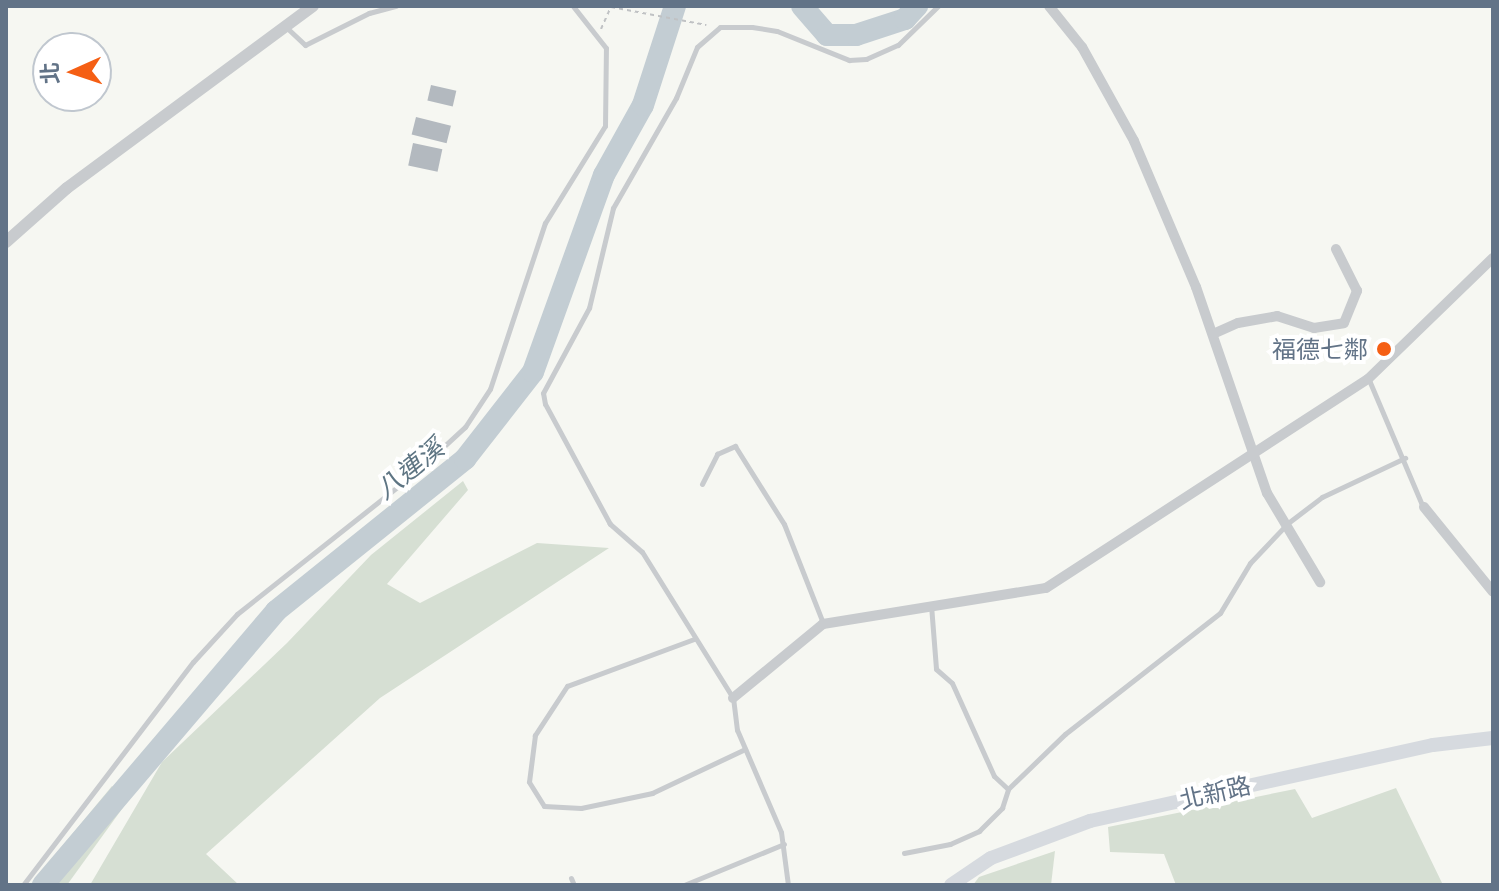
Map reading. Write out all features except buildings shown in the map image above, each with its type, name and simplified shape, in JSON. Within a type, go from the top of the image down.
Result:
[{"type":"main road","name":"北新路","points":[[951,885],[1003,852],[1090,821],[1433,745],[1493,738]]},
{"type":"street","points":[[6,242],[67,188],[313,6]]},
{"type":"street","points":[[1049,6],[1082,47],[1134,141],[1213,334],[1267,493],[1288,523],[1320,582]]},
{"type":"street","points":[[1213,334],[1238,323],[1277,316],[1314,328],[1344,323],[1357,291],[1356,279],[1336,249]]},
{"type":"street","points":[[733,698],[823,624],[931,603],[1046,588],[1368,379],[1493,258]]},
{"type":"street","points":[[1424,507],[1493,592]]},
{"type":"lane","points":[[286,27],[305,45],[369,13],[396,6]]},
{"type":"lane","points":[[23,885],[193,662],[237,614],[416,472],[465,427],[490,389],[545,223],[605,126],[606,48],[573,6]]},
{"type":"lane","points":[[788,885],[784,844],[745,749],[733,698],[642,552],[610,524],[545,404],[543,393],[589,308],[613,208],[676,98],[697,47],[720,27],[777,31],[849,60],[866,59],[898,45],[938,6]]},
{"type":"lane","points":[[1368,379],[1424,507]]},
{"type":"lane","points":[[702,484],[717,454],[735,446],[784,524],[823,624]]},
{"type":"lane","points":[[904,853],[950,844],[979,831],[1002,808],[1008,789],[1102,703],[1122,693],[1220,613],[1250,563],[1288,523],[1322,497],[1405,458]]},
{"type":"lane","points":[[931,603],[936,669],[952,683],[994,776],[1008,789]]},
{"type":"lane","points":[[694,639],[567,686],[535,735],[529,782],[544,806],[581,808],[652,793],[745,749]]},
{"type":"lane","points":[[684,885],[784,844]]},
{"type":"path","points":[[596,33],[611,7],[684,23],[720,27]]},
{"type":"shaded area","points":[[463,481],[468,490],[387,584],[420,603],[537,543],[609,548],[380,698],[206,854],[239,885],[90,885],[162,762],[287,643],[371,555]]},
{"type":"shaded area","points":[[112,786],[127,802],[67,885],[30,885]]},
{"type":"shaded area","points":[[1396,788],[1443,885],[1176,885],[1164,854],[1110,852],[1108,827],[1295,789],[1312,818]]},
{"type":"shaded area","points":[[1055,851],[1051,885],[973,885],[979,877]]},
{"type":"waterway","name":"八連溪","points":[[43,885],[276,611],[465,459],[533,372],[604,175],[643,105],[675,6]]},
{"type":"waterway","name":"八連溪","points":[[802,6],[827,35],[856,35],[905,19],[917,6]]},
{"type":"place","name":"福德七鄰","points":[[1384,349]]}]
